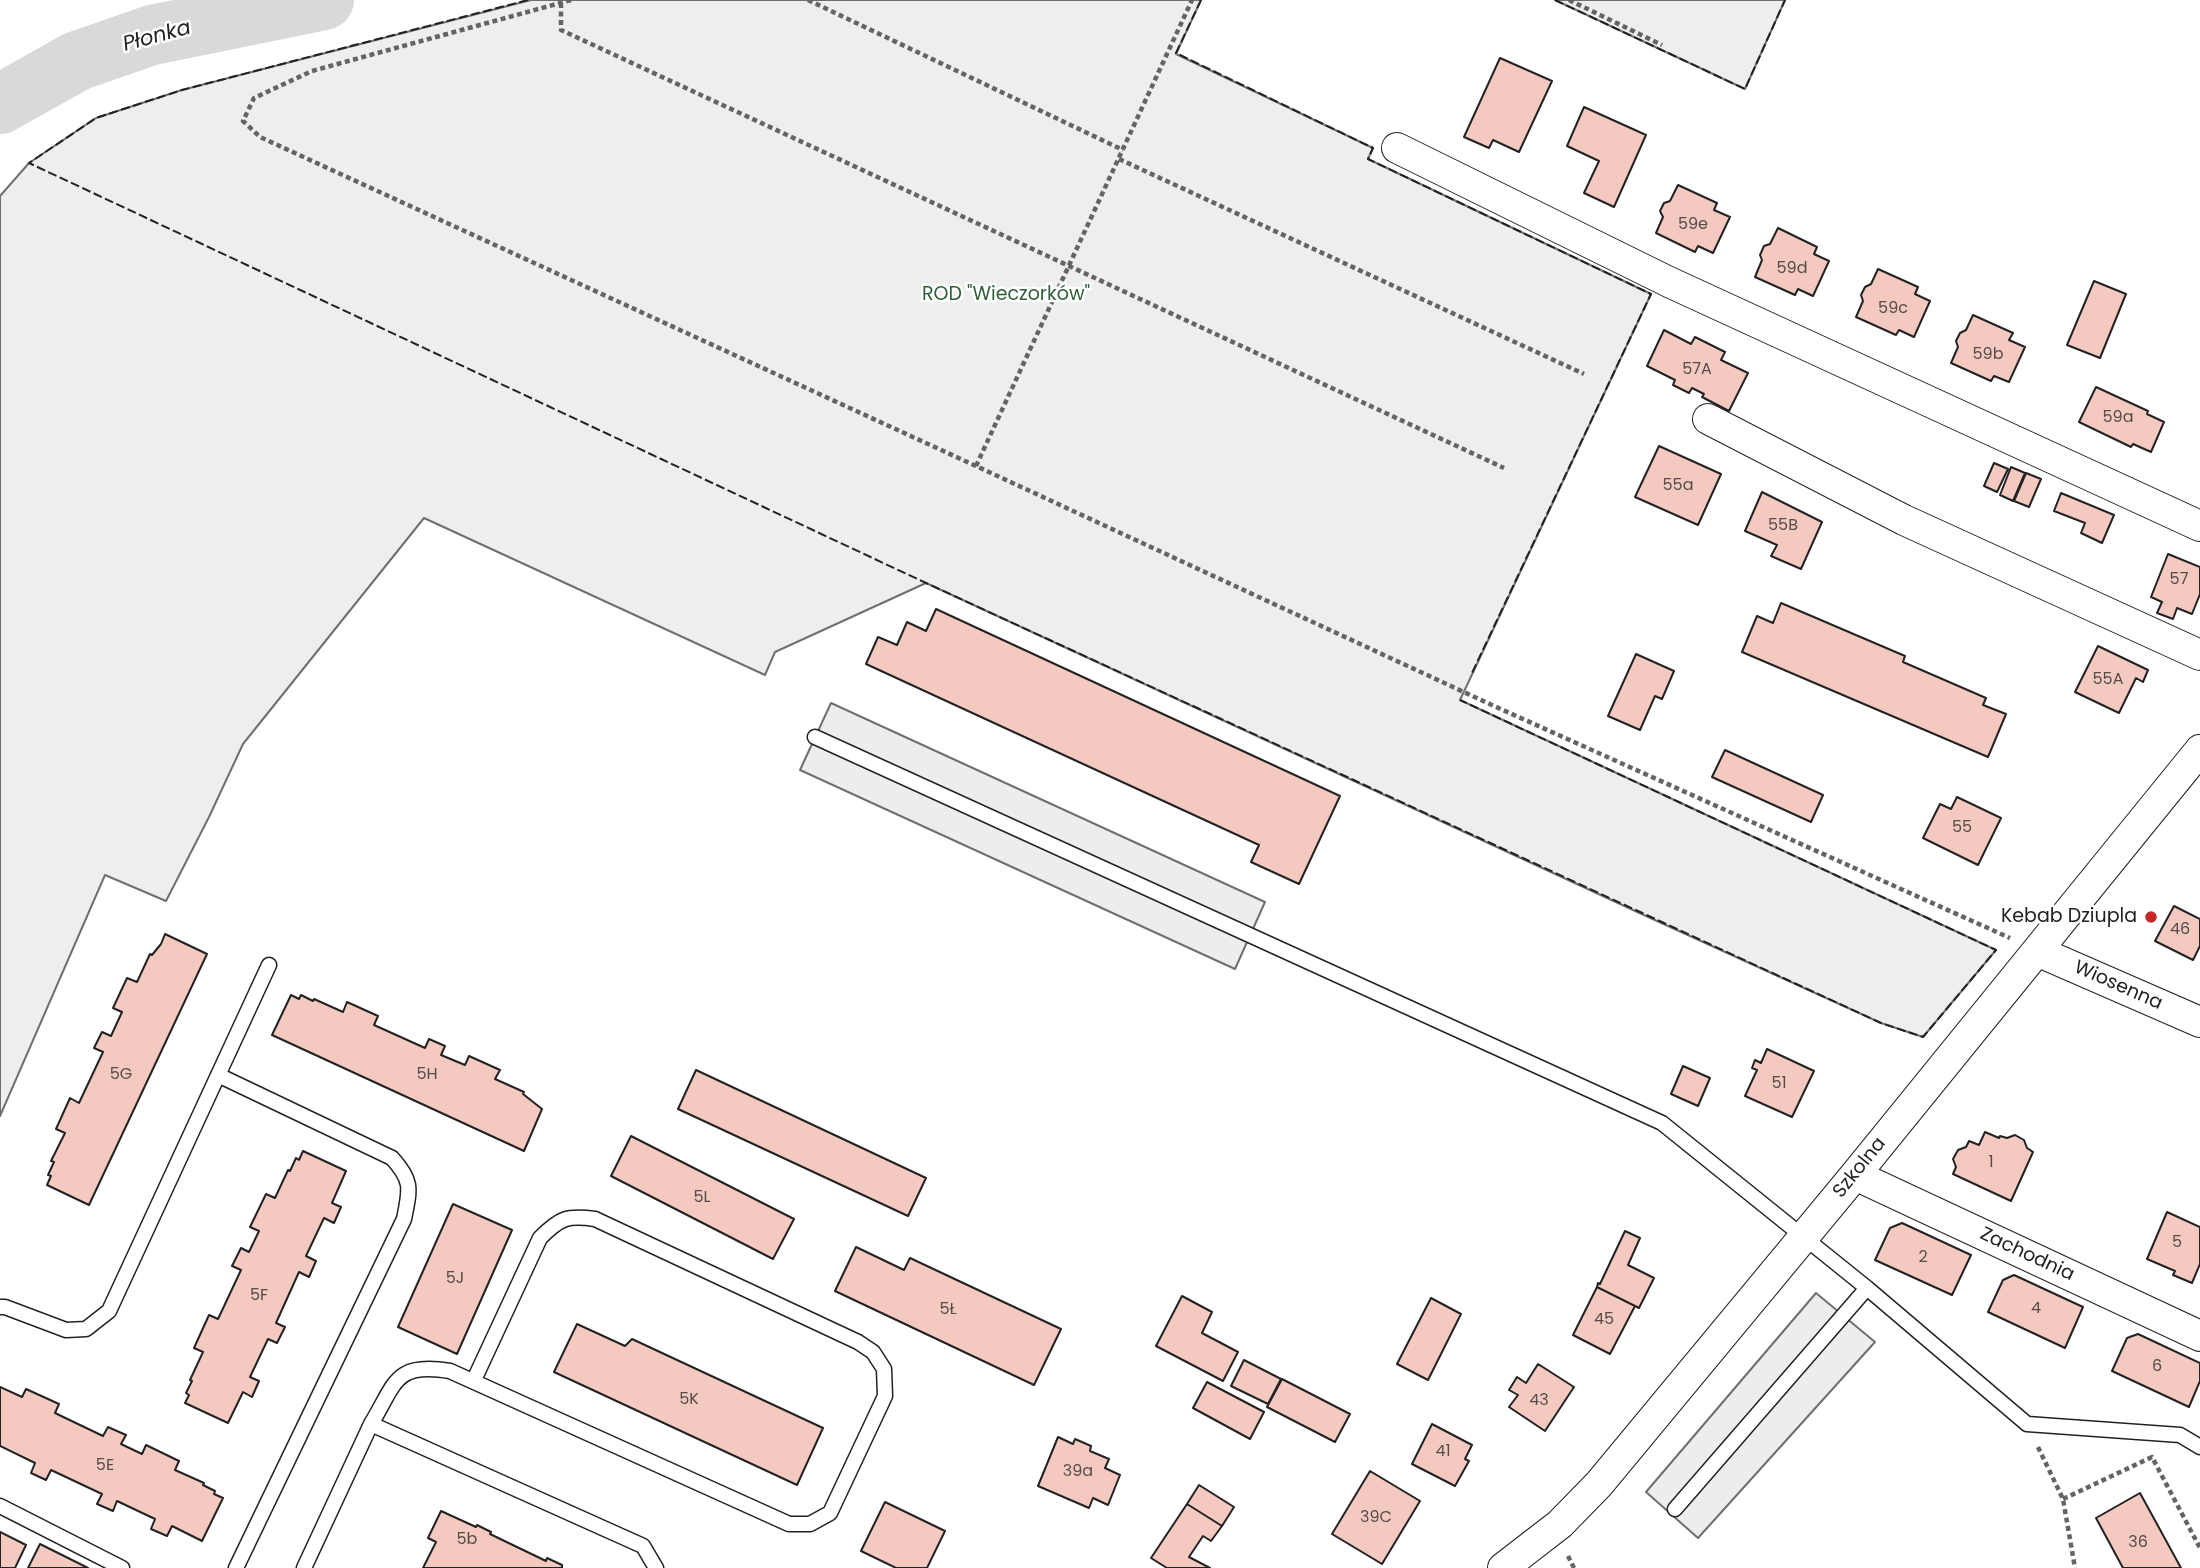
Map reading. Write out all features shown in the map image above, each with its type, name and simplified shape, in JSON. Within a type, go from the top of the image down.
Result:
[{"type":"street","points":[[1397,148],[1669,282],[2200,526]]},
{"type":"street","points":[[1709,419],[1904,520],[2200,655]]},
{"type":"street","name":"Szkolna","points":[[1503,1568],[1560,1524],[1599,1483],[1855,1175],[2200,750]]},
{"type":"street","name":"Wiosenna","points":[[2037,951],[2200,1022]]},
{"type":"street","name":"Zachodnia","points":[[1855,1175],[2200,1336]]},
{"type":"lane","points":[[815,737],[1662,1123],[1867,1288],[2027,1424],[2180,1434],[2200,1447]]},
{"type":"lane","points":[[0,1307],[66,1330],[86,1329],[108,1311],[269,965]]},
{"type":"lane","points":[[218,1075],[392,1158],[405,1172],[409,1191],[404,1219],[236,1568]]},
{"type":"lane","points":[[304,1568],[371,1424],[393,1385],[405,1372],[428,1367],[450,1371],[474,1380],[789,1524],[810,1524],[830,1513],[885,1396],[884,1369],[873,1352],[858,1342],[595,1219],[574,1216],[555,1222],[540,1238],[474,1380]]},
{"type":"lane","points":[[1675,1509],[1867,1288]]},
{"type":"lane","points":[[371,1424],[643,1546],[656,1568]]},
{"type":"lane","points":[[0,1506],[122,1568]]},
{"type":"path","points":[[571,0],[312,71],[254,98],[243,121],[260,137],[1494,706],[2037,951]]},
{"type":"path","points":[[808,0],[1123,150]]},
{"type":"path","points":[[976,466],[1192,0]]},
{"type":"path","points":[[1569,0],[1662,45]]},
{"type":"path","points":[[561,3],[561,30],[1504,468]]},
{"type":"path","points":[[1119,159],[1584,373]]},
{"type":"path","points":[[2027,1424],[2063,1499],[2075,1568]]},
{"type":"path","points":[[2063,1499],[2152,1457],[2200,1548]]},
{"type":"green space","name":"ROD \"Wieczorków\"","points":[[531,0],[1201,0],[1176,54],[1373,148],[1368,159],[1651,294],[1460,700],[1996,950],[1923,1037],[1881,1023],[1646,916],[926,583],[775,652],[765,675],[424,518],[243,744],[166,901],[105,875],[0,1116],[0,196],[29,163],[96,118],[182,90]]},
{"type":"green space","points":[[1555,0],[1785,0],[1745,89]]},
{"type":"shaded area","points":[[831,703],[1265,902],[1235,969],[800,770]]},
{"type":"shaded area","points":[[1816,1293],[1875,1342],[1698,1538],[1646,1492]]},
{"type":"building","points":[[1500,58],[1552,81],[1519,152],[1493,140],[1489,148],[1464,137]]},
{"type":"building","points":[[1584,107],[1646,135],[1614,207],[1584,193],[1599,161],[1567,146]]},
{"type":"building","points":[[1678,185],[1717,203],[1714,210],[1730,217],[1713,253],[1698,246],[1695,252],[1656,233],[1663,217],[1660,211],[1664,203],[1670,201]]},
{"type":"building","points":[[1778,228],[1817,247],[1814,254],[1829,261],[1813,296],[1798,289],[1795,295],[1755,277],[1764,246],[1770,244]]},
{"type":"building","points":[[1878,269],[1918,287],[1915,294],[1930,301],[1914,337],[1899,330],[1896,335],[1856,317],[1863,301],[1861,295],[1865,287],[1871,284]]},
{"type":"building","points":[[2094,281],[2126,294],[2100,358],[2067,345]]},
{"type":"building","points":[[1973,315],[2013,333],[2009,340],[2025,347],[2009,382],[1994,376],[1991,381],[1951,363],[1958,347],[1956,341],[1960,333],[1966,330]]},
{"type":"building","points":[[1664,330],[1691,344],[1695,337],[1725,352],[1721,360],[1748,373],[1729,411],[1702,397],[1704,394],[1692,388],[1689,393],[1673,385],[1675,380],[1647,366]]},
{"type":"building","points":[[2096,387],[2148,411],[2147,414],[2164,422],[2151,452],[2133,444],[2131,447],[2079,422]]},
{"type":"building","points":[[1659,446],[1721,474],[1698,525],[1635,497]]},
{"type":"building","points":[[1994,463],[2008,469],[1997,492],[1984,486]]},
{"type":"building","points":[[2011,467],[2025,473],[2013,501],[2000,495]]},
{"type":"building","points":[[2026,473],[2041,479],[2029,507],[2014,501]]},
{"type":"building","points":[[1762,492],[1822,522],[1801,569],[1771,556],[1777,545],[1745,531]]},
{"type":"building","points":[[2061,493],[2114,515],[2102,543],[2081,533],[2085,523],[2054,511]]},
{"type":"building","points":[[2168,554],[2200,567],[2200,594],[2192,614],[2177,608],[2173,619],[2157,613],[2162,602],[2151,597]]},
{"type":"building","points":[[1781,603],[1905,656],[1903,662],[1986,698],[1983,705],[2006,714],[1988,757],[1742,652],[1757,616],[1773,623]]},
{"type":"building","points":[[936,609],[1340,796],[1299,884],[1251,862],[1259,845],[866,664],[878,637],[897,645],[907,622],[926,631]]},
{"type":"building","points":[[2098,646],[2148,670],[2143,682],[2136,678],[2119,713],[2075,692]]},
{"type":"building","points":[[1636,654],[1674,671],[1662,699],[1655,696],[1640,730],[1608,716]]},
{"type":"building","points":[[1725,750],[1823,795],[1811,822],[1712,777]]},
{"type":"building","points":[[1957,797],[2001,818],[1978,865],[1923,838],[1940,804],[1951,809]]},
{"type":"building","points":[[2174,906],[2200,919],[2200,946],[2193,960],[2155,941]]},
{"type":"building","points":[[165,934],[207,954],[89,1205],[47,1185],[54,1162],[51,1161],[65,1133],[56,1129],[70,1098],[79,1103],[103,1052],[94,1048],[102,1032],[111,1036],[122,1012],[113,1008],[127,978],[137,982],[150,954],[161,944]]},
{"type":"building","points":[[291,995],[299,999],[301,995],[313,1001],[314,999],[343,1012],[347,1002],[378,1016],[374,1025],[425,1048],[429,1039],[445,1046],[441,1055],[465,1065],[469,1056],[500,1070],[495,1079],[524,1092],[523,1094],[542,1109],[524,1151],[272,1035]]},
{"type":"building","points":[[1767,1049],[1814,1071],[1792,1117],[1745,1096],[1757,1070],[1752,1068],[1755,1060],[1761,1063]]},
{"type":"building","points":[[1683,1066],[1710,1078],[1698,1106],[1671,1094]]},
{"type":"building","points":[[696,1070],[926,1178],[908,1216],[678,1109]]},
{"type":"building","points":[[1985,1132],[1999,1138],[2015,1135],[2024,1140],[2027,1148],[2033,1152],[2011,1201],[1953,1174],[1956,1167],[1953,1159],[1958,1150],[1966,1147],[1969,1141],[1979,1145]]},
{"type":"building","points":[[631,1136],[794,1219],[773,1259],[611,1176]]},
{"type":"building","points":[[303,1151],[346,1171],[332,1203],[341,1207],[334,1223],[324,1218],[306,1256],[316,1261],[309,1277],[299,1272],[276,1323],[285,1327],[277,1343],[268,1339],[250,1377],[259,1381],[252,1397],[243,1392],[228,1423],[185,1403],[189,1395],[186,1393],[192,1381],[190,1380],[203,1352],[194,1348],[209,1315],[218,1319],[241,1270],[232,1266],[241,1248],[249,1252],[259,1231],[250,1227],[266,1194],[275,1198],[288,1170],[290,1171],[296,1158],[299,1160]]},
{"type":"building","points":[[453,1204],[512,1230],[457,1354],[398,1327]]},
{"type":"building","points":[[2167,1212],[2200,1227],[2200,1264],[2192,1283],[2173,1275],[2175,1271],[2147,1259]]},
{"type":"building","points":[[1902,1223],[1971,1255],[1952,1295],[1875,1260],[1890,1228]]},
{"type":"building","points":[[1625,1231],[1640,1238],[1628,1265],[1654,1278],[1639,1308],[1597,1287]]},
{"type":"building","points":[[856,1247],[904,1270],[910,1258],[1061,1329],[1034,1385],[835,1291]]},
{"type":"building","points":[[2014,1275],[2083,1307],[2065,1348],[1988,1312],[2003,1280]]},
{"type":"building","points":[[1597,1287],[1635,1306],[1610,1354],[1573,1335]]},
{"type":"building","points":[[1182,1296],[1212,1312],[1202,1333],[1238,1352],[1223,1381],[1156,1346]]},
{"type":"building","points":[[1431,1298],[1461,1314],[1428,1380],[1397,1364]]},
{"type":"building","points":[[577,1324],[625,1346],[632,1339],[823,1428],[797,1485],[554,1372]]},
{"type":"building","points":[[2138,1334],[2200,1363],[2200,1381],[2189,1407],[2112,1371],[2127,1338]]},
{"type":"building","points":[[1244,1360],[1281,1379],[1268,1404],[1231,1386]]},
{"type":"building","points":[[1538,1364],[1574,1387],[1545,1431],[1509,1407],[1518,1395],[1509,1390],[1517,1377],[1526,1383]]},
{"type":"building","points":[[1282,1379],[1350,1414],[1335,1442],[1267,1407]]},
{"type":"building","points":[[1207,1382],[1264,1412],[1250,1439],[1193,1408]]},
{"type":"building","points":[[0,1387],[22,1397],[26,1389],[59,1404],[55,1413],[103,1436],[108,1427],[126,1435],[121,1444],[142,1454],[146,1445],[179,1461],[175,1470],[204,1483],[203,1485],[215,1491],[214,1494],[223,1498],[202,1541],[172,1526],[167,1536],[151,1529],[155,1519],[117,1501],[113,1511],[97,1504],[102,1494],[51,1470],[46,1480],[31,1473],[35,1463],[0,1446]]},
{"type":"building","points":[[1432,1424],[1472,1445],[1465,1459],[1469,1461],[1455,1486],[1412,1464]]},
{"type":"building","points":[[1058,1437],[1073,1444],[1075,1439],[1091,1446],[1090,1451],[1109,1459],[1105,1468],[1120,1475],[1108,1505],[1093,1498],[1089,1508],[1038,1486]]},
{"type":"building","points":[[1370,1471],[1420,1501],[1382,1564],[1332,1534]]},
{"type":"building","points":[[1199,1485],[1234,1507],[1222,1526],[1187,1504]]},
{"type":"building","points":[[2140,1493],[2181,1568],[2123,1568],[2096,1518]]},
{"type":"building","points":[[885,1502],[945,1531],[927,1568],[896,1568],[861,1551]]},
{"type":"building","points":[[1187,1504],[1222,1526],[1211,1541],[1203,1536],[1189,1557],[1210,1568],[1167,1568],[1151,1558]]},
{"type":"building","points":[[441,1511],[476,1527],[477,1525],[546,1561],[547,1558],[562,1565],[562,1568],[423,1568],[436,1542],[428,1538]]},
{"type":"building","points":[[0,1532],[26,1545],[15,1568],[0,1568]]},
{"type":"building","points":[[40,1544],[88,1568],[28,1568]]},
{"type":"waterway","name":"Płonka","points":[[0,104],[77,61],[152,35],[324,0]]},
{"type":"fence","points":[[528,0],[182,90],[96,118],[29,163],[926,583],[1881,1023],[1923,1037],[1996,950],[1460,700]]},
{"type":"fence","points":[[1201,0],[1176,53],[1373,148],[1368,159],[1651,294],[1472,673]]},
{"type":"fence","points":[[1555,0],[1745,89],[1785,0]]},
{"type":"place","name":"Kebab Dziupla","points":[[2151,917]]}]
